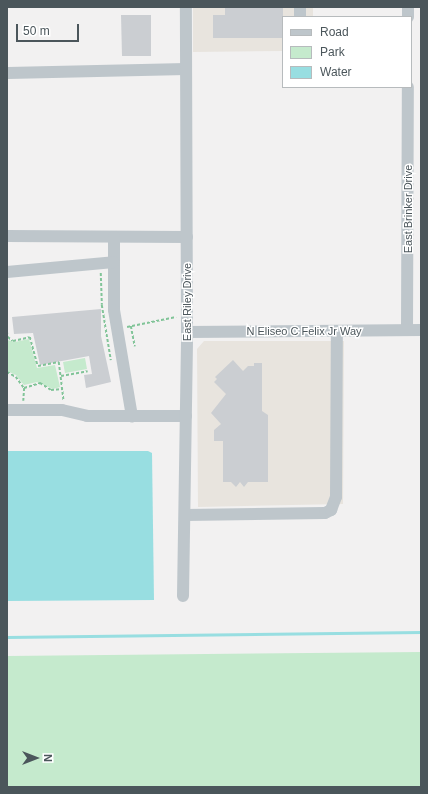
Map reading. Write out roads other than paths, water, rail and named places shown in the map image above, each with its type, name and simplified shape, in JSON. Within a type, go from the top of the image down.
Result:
[{"type":"street","name":"East Riley Drive","points":[[183,596],[187,332],[186,7]]},
{"type":"street","points":[[8,73],[186,69]]},
{"type":"street","name":"East Brinker Drive","points":[[407,330],[408,88]]},
{"type":"street","points":[[7,236],[187,237]]},
{"type":"street","points":[[114,236],[116,329],[132,416]]},
{"type":"street","points":[[7,272],[114,262]]},
{"type":"street","name":"N Eliseo C Felix Jr Way","points":[[187,332],[421,330]]},
{"type":"street","points":[[185,515],[325,513],[331,510],[336,497],[337,331]]},
{"type":"street","points":[[7,410],[62,410],[88,416],[186,416]]},
{"type":"water","points":[[7,451],[148,451],[152,453],[154,600],[7,601]]},
{"type":"waterway","points":[[7,637],[421,632]]}]
